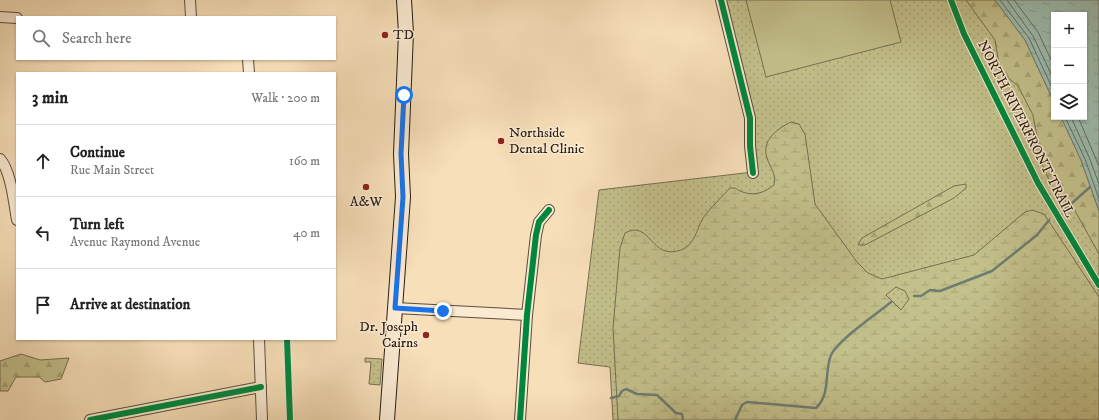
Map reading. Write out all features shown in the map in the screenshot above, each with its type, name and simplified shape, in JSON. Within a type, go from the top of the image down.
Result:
[{"type":"main road","points":[[387,420],[403,197],[401,154],[406,33],[404,0]]},
{"type":"main road","points":[[403,197],[409,176],[415,29],[412,0]]},
{"type":"street","points":[[190,0],[191,16]]},
{"type":"street","points":[[721,0],[750,118],[750,146],[753,173]]},
{"type":"street","points":[[0,17],[16,18]]},
{"type":"street","points":[[248,60],[249,72]]},
{"type":"street","points":[[0,159],[4,163],[10,182],[16,215]]},
{"type":"street","points":[[520,420],[527,315],[536,235],[539,222],[550,210]]},
{"type":"street","points":[[395,308],[527,315]]},
{"type":"street","points":[[259,340],[262,420]]},
{"type":"street","points":[[90,420],[261,387]]},
{"type":"green space","points":[[721,0],[995,0],[1051,97],[1051,120],[1062,120],[1099,211],[1099,420],[613,420],[610,367],[578,363],[599,190],[753,172],[750,118]]},
{"type":"green space","points":[[746,0],[890,0],[901,42],[766,77]]},
{"type":"green space","points":[[966,0],[995,0],[1025,40],[1051,96],[1051,120],[1062,120],[1081,160],[1099,211],[1099,254],[1074,209],[1053,189],[1042,164],[1033,115],[1018,86],[1000,71],[995,40]]},
{"type":"green space","points":[[791,122],[799,124],[805,134],[815,204],[857,262],[868,273],[882,279],[974,255],[1025,212],[1032,210],[1044,214],[1099,297],[1099,420],[618,420],[613,328],[620,248],[625,233],[634,230],[640,231],[657,246],[663,250],[671,252],[686,248],[695,237],[703,218],[730,188],[735,188],[745,193],[755,194],[765,191],[774,185],[773,171],[767,158],[766,146],[772,136]],"holes":[[[896,287],[905,291],[909,299],[901,310],[886,295]]]},
{"type":"green space","points":[[966,184],[966,188],[954,198],[865,245],[858,245],[862,238],[954,186]]},
{"type":"green space","points":[[21,354],[40,360],[69,358],[61,379],[45,382],[39,377],[16,377],[8,391],[0,391],[0,361]]},
{"type":"green space","points":[[365,358],[382,359],[380,385],[369,384],[371,362],[365,362]]},
{"type":"water","points":[[995,0],[1099,0],[1099,211],[1081,160],[1062,120],[1087,120],[1087,12],[1051,12],[1051,96],[1025,40]]},
{"type":"waterway","points":[[1063,211],[1090,187]]},
{"type":"waterway","points":[[914,296],[921,296],[930,290],[940,291],[992,271],[1037,235],[1049,220]]},
{"type":"waterway","points":[[735,420],[742,405],[747,402],[816,408],[824,396],[829,362],[835,349],[850,334],[891,302]]},
{"type":"waterway","points":[[611,398],[619,396],[622,391],[626,389],[637,394],[657,395],[676,413],[682,414],[683,420]]},
{"type":"cycle path","points":[[721,0],[750,118],[750,146],[753,173]]},
{"type":"cycle path","name":"NORTH RIVERFRONT TRAIL","points":[[951,0],[964,34],[1038,183],[1099,285]]},
{"type":"cycle path","points":[[520,420],[527,315],[536,235],[539,222],[549,210]]},
{"type":"cycle path","points":[[287,340],[290,420]]},
{"type":"cycle path","points":[[90,420],[261,387]]},
{"type":"place","name":"TD","points":[[385,35]]},
{"type":"place","name":"Northside Dental Clinic","points":[[501,141]]},
{"type":"place","name":"A&W","points":[[366,187]]},
{"type":"place","name":"Dr. Joseph Cairns","points":[[426,335]]},
{"type":"route","points":[[404,95],[402,106],[401,154],[403,197],[395,308],[443,311]]}]
